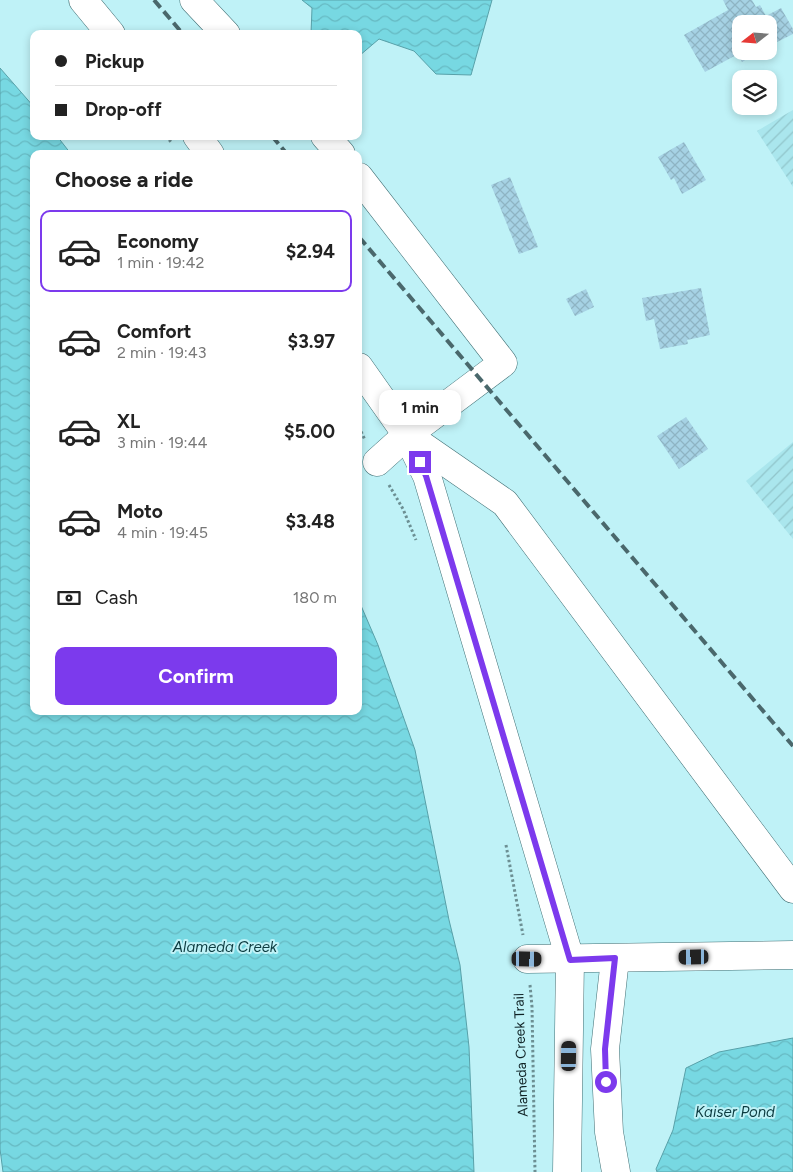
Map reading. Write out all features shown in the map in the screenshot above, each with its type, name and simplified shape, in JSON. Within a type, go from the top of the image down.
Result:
[{"type":"lane","points":[[83,0],[108,30]]},
{"type":"lane","points":[[194,0],[222,30]]},
{"type":"lane","points":[[329,140],[337,150]]},
{"type":"lane","points":[[362,180],[503,363],[406,435],[377,462]]},
{"type":"lane","points":[[362,371],[406,435],[426,476],[570,960],[567,1172]]},
{"type":"lane","points":[[406,435],[505,503],[793,889]]},
{"type":"lane","points":[[527,959],[570,960],[793,955]]},
{"type":"lane","points":[[615,958],[605,1049],[609,1132],[616,1172]]},
{"type":"path","points":[[362,433],[403,509],[417,541]]},
{"type":"path","name":"Alameda Creek Trail","points":[[505,840],[527,959],[532,1007],[535,1172]]},
{"type":"shaded area","points":[[793,110],[793,187],[757,131]]},
{"type":"shaded area","points":[[793,442],[793,539],[746,481]]},
{"type":"water","points":[[302,0],[492,0],[471,75],[436,74],[414,51],[379,39],[362,53],[362,30],[311,30],[312,8]]},
{"type":"water","name":"Alameda Creek","points":[[0,68],[30,102],[30,140],[60,140],[68,150],[30,150],[30,715],[362,715],[362,608],[378,645],[415,750],[449,920],[460,965],[469,1047],[474,1172],[3,1172],[0,1149]]},
{"type":"water","name":"Kaiser Pond","points":[[793,1038],[793,1172],[657,1172],[656,1169],[673,1130],[686,1068],[719,1052]]},
{"type":"building","points":[[723,0],[752,0],[756,7],[760,5],[765,15],[732,15],[732,57],[705,72],[684,35],[728,10]]},
{"type":"building","points":[[781,8],[793,29],[793,34],[778,42],[778,15],[768,15]]},
{"type":"building","points":[[684,142],[706,180],[682,194],[674,178],[671,180],[658,157]]},
{"type":"building","points":[[510,177],[538,247],[519,254],[491,185]]},
{"type":"building","points":[[701,288],[710,335],[687,340],[688,344],[660,349],[654,319],[646,321],[642,298]]},
{"type":"building","points":[[586,289],[594,307],[575,316],[566,299]]},
{"type":"building","points":[[686,417],[708,449],[679,469],[657,436]]},
{"type":"railway","points":[[154,0],[180,30]]},
{"type":"railway","points":[[275,140],[284,150]]},
{"type":"railway","points":[[362,241],[793,746]]},
{"type":"route","points":[[420,462],[426,476],[570,960],[615,958],[605,1049],[606,1082]]}]
